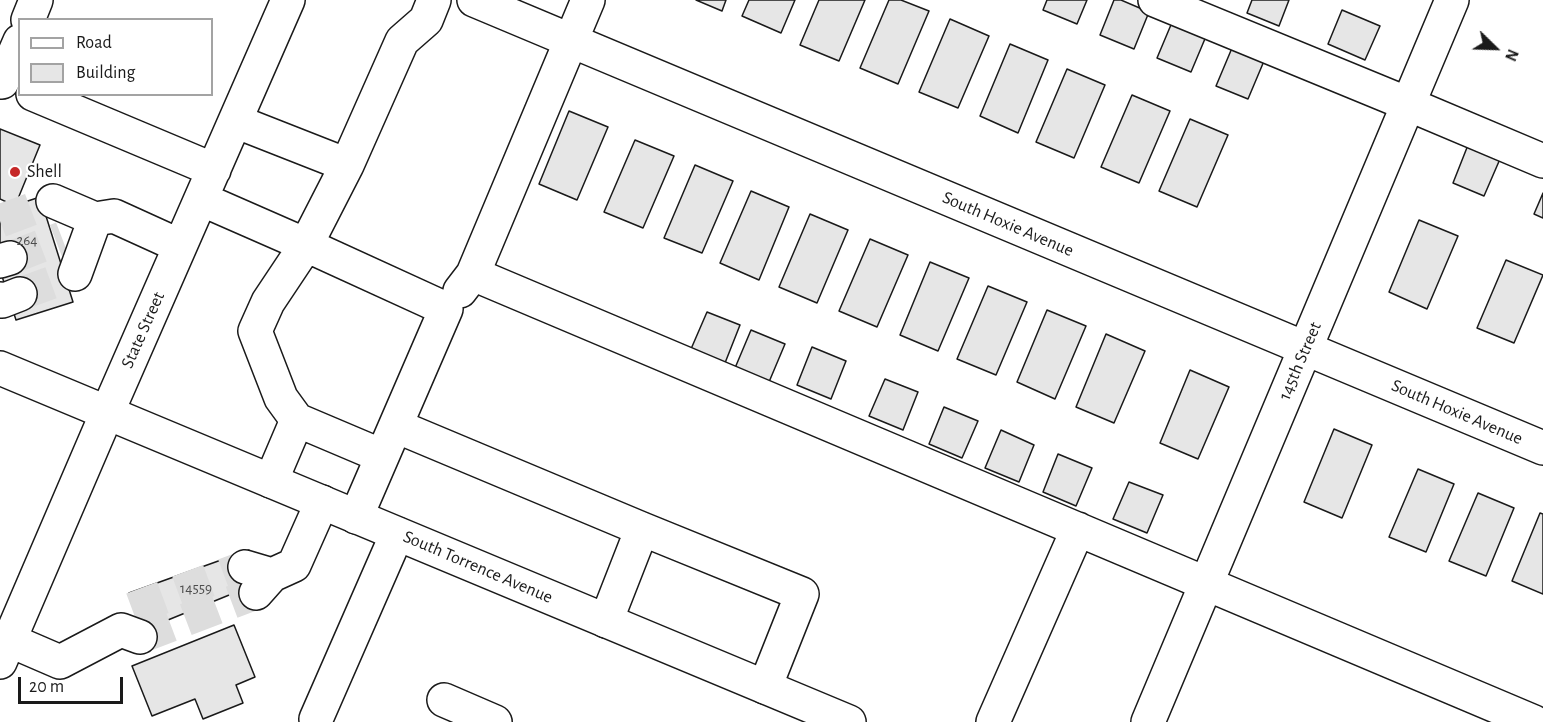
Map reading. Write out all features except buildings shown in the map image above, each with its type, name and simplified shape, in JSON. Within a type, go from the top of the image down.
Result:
[{"type":"street","points":[[29,18],[36,0]]},
{"type":"street","name":"State Street","points":[[3,655],[288,0]]},
{"type":"street","points":[[382,456],[297,420],[282,398],[255,331],[268,302],[306,245],[347,165],[402,40],[426,20],[435,0]]},
{"type":"street","name":"South Hoxie Avenue","points":[[474,0],[1543,448]]},
{"type":"street","points":[[356,517],[446,309],[473,274],[588,0]]},
{"type":"street","points":[[1155,0],[1543,161]]},
{"type":"street","name":"145th Street","points":[[1148,722],[1452,0]]},
{"type":"street","points":[[7,84],[18,48]]},
{"type":"street","points":[[37,96],[207,184],[306,245],[446,309]]},
{"type":"street","points":[[235,121],[347,165]]},
{"type":"street","points":[[53,201],[95,219]]},
{"type":"street","points":[[62,238],[95,219],[114,216],[180,246]]},
{"type":"street","points":[[75,274],[95,219]]},
{"type":"street","points":[[473,274],[1534,722]]},
{"type":"street","name":"South Torrence Avenue","points":[[0,368],[849,722]]},
{"type":"street","points":[[271,481],[297,420]]},
{"type":"street","points":[[396,426],[802,594],[765,687]]},
{"type":"street","points":[[258,579],[294,565],[322,502]]},
{"type":"street","points":[[606,621],[642,529]]},
{"type":"street","points":[[993,722],[1078,529]]},
{"type":"street","points":[[316,719],[398,534]]},
{"type":"street","points":[[3,655],[60,662],[131,625]]},
{"type":"street","points":[[444,700],[495,722]]},
{"type":"tunnel","points":[[0,221],[53,201]]},
{"type":"tunnel","points":[[10,258],[62,238]]},
{"type":"tunnel","points":[[20,294],[75,274]]},
{"type":"tunnel","points":[[132,609],[245,567]]},
{"type":"tunnel","points":[[140,637],[256,593]]},
{"type":"place","name":"Shell","points":[[15,172]]}]
